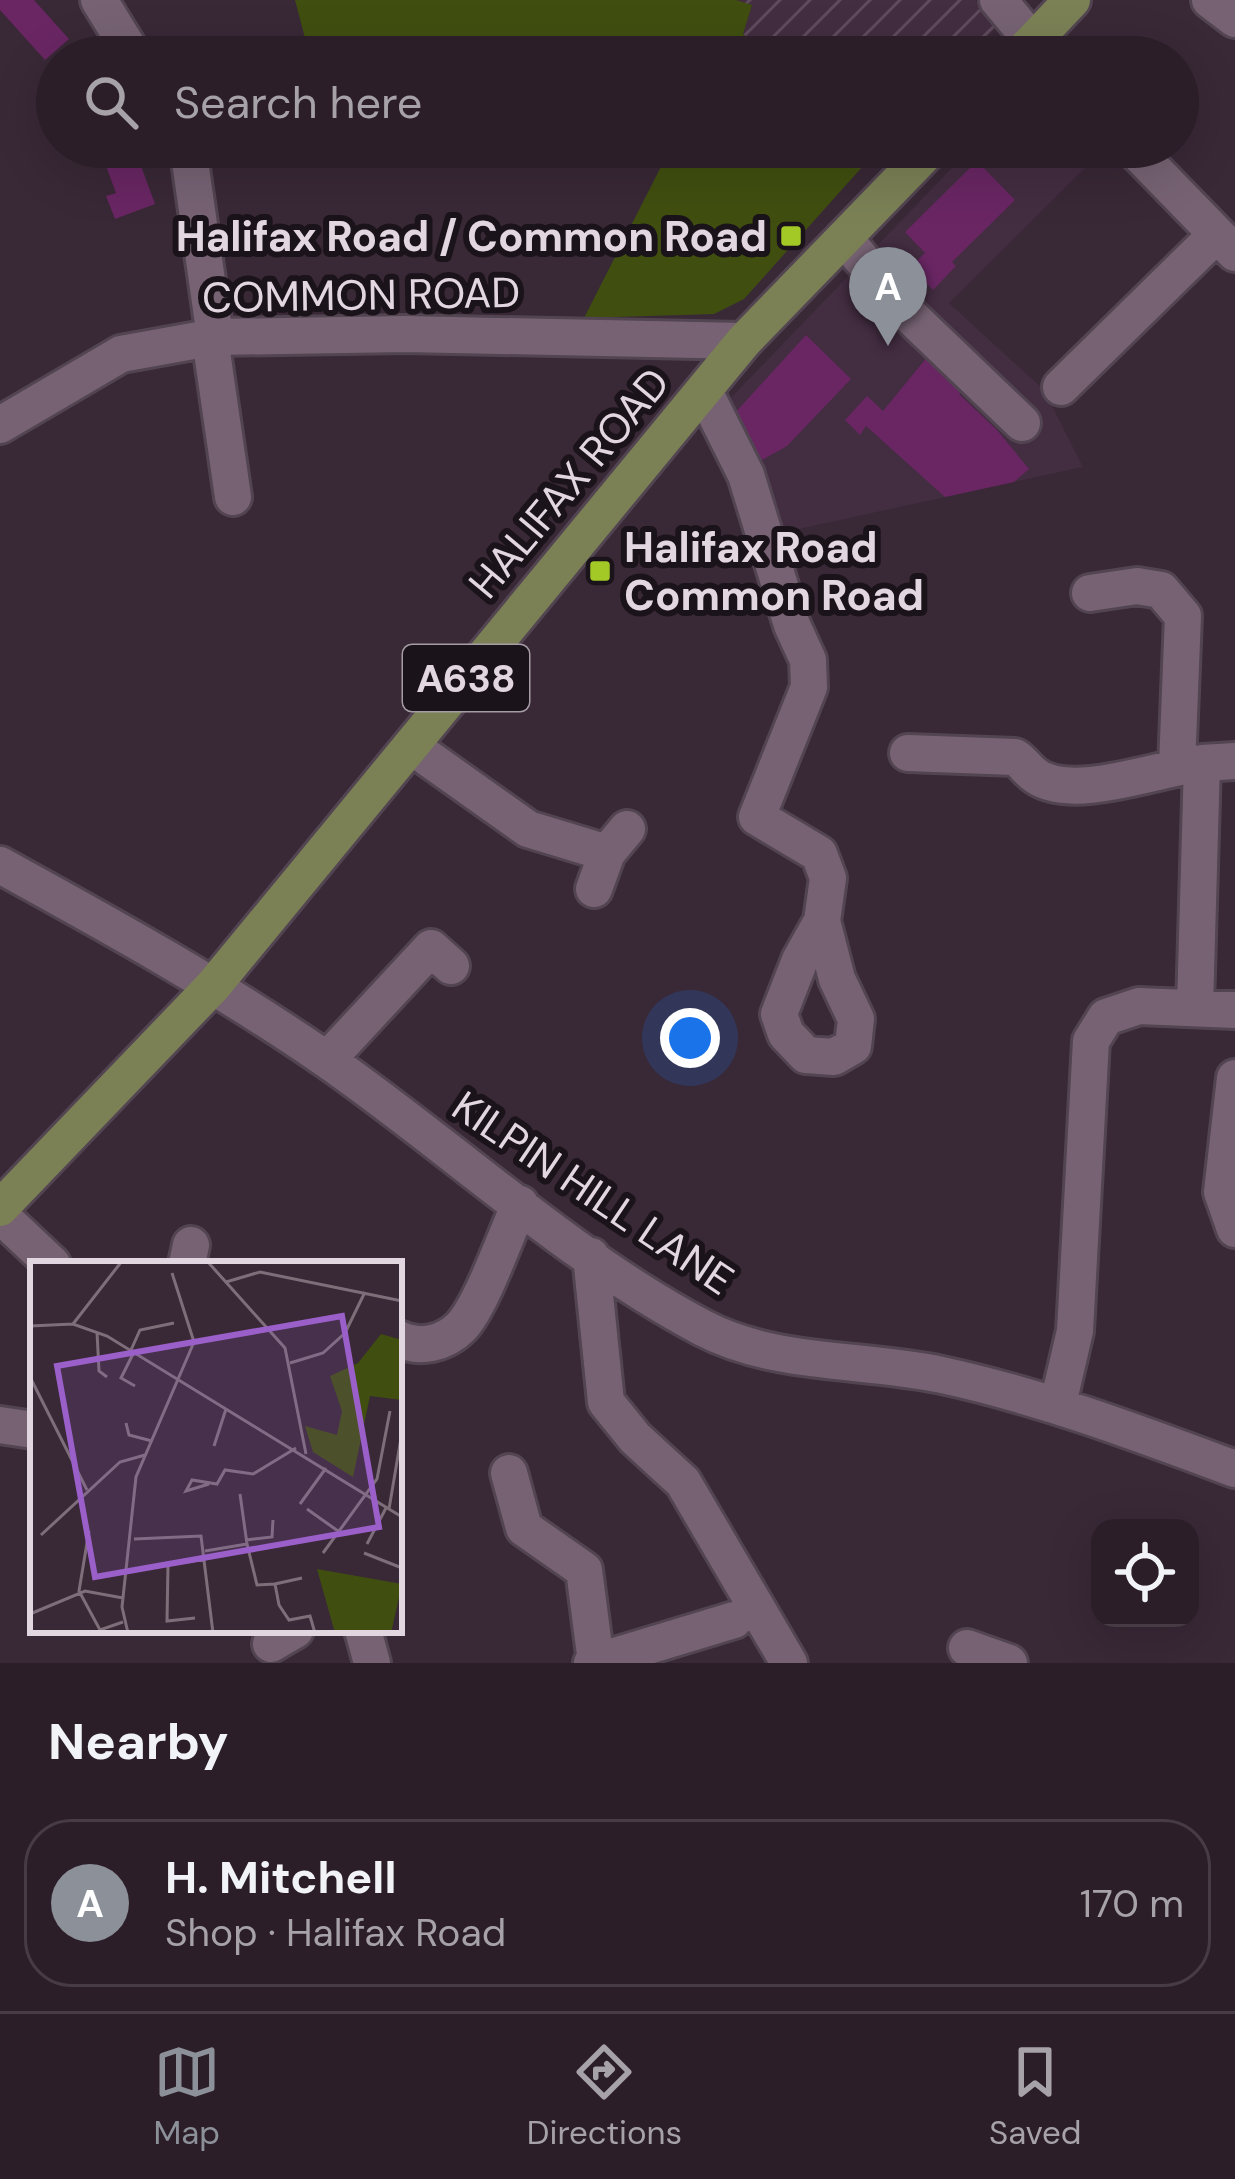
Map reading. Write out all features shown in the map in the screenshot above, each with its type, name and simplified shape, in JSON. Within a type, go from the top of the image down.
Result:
[{"type":"main road","points":[[1044,36],[1072,0]]},
{"type":"main road","name":"HALIFAX ROAD","points":[[0,1212],[213,986],[744,341],[912,168]]},
{"type":"street","points":[[100,0],[121,36]]},
{"type":"street","points":[[998,0],[1022,36]]},
{"type":"street","points":[[1210,0],[1235,19]]},
{"type":"street","points":[[191,168],[232,497]]},
{"type":"street","points":[[1061,387],[1226,244],[1152,168]]},
{"type":"street","points":[[844,238],[904,310],[1022,423]]},
{"type":"street","name":"COMMON ROAD","points":[[0,425],[121,354],[212,337],[406,334],[744,341]]},
{"type":"street","points":[[704,391],[746,476],[792,625],[808,660],[809,687],[757,817],[819,854],[829,878],[822,921]]},
{"type":"street","points":[[1090,593],[1137,586],[1161,590],[1183,616],[1205,764],[1195,1007]]},
{"type":"street","points":[[411,746],[528,829],[617,841],[594,889]]},
{"type":"street","points":[[908,753],[1015,757],[1038,778],[1078,784],[1116,783],[1205,764]]},
{"type":"street","name":"KILPIN HILL LANE","points":[[0,865],[213,986],[327,1060],[591,1256],[706,1329],[768,1351],[938,1374],[1058,1404],[1235,1468]]},
{"type":"street","points":[[327,1060],[431,948],[451,966]]},
{"type":"street","points":[[1058,1404],[1075,1331],[1090,1041],[1106,1017],[1139,1006],[1235,1010]]},
{"type":"street","points":[[1235,1078],[1222,1192],[1235,1229]]},
{"type":"street","points":[[402,1340],[413,1346],[433,1344],[461,1328],[520,1204]]},
{"type":"street","points":[[0,1212],[49,1261]]},
{"type":"street","points":[[591,1256],[606,1402],[635,1438],[683,1482],[789,1663]]},
{"type":"street","points":[[0,1426],[30,1430]]},
{"type":"street","points":[[509,1473],[524,1528],[584,1570],[594,1662],[734,1620]]},
{"type":"street","points":[[364,1633],[372,1663]]},
{"type":"street","points":[[967,1648],[1009,1663]]},
{"type":"shaded area","points":[[736,0],[975,0],[999,25],[988,36],[745,36],[752,6]]},
{"type":"shaded area","points":[[952,168],[1085,168],[949,303],[1044,390],[1083,467],[776,534],[723,406]]},
{"type":"green space","points":[[295,0],[736,0],[752,5],[745,36],[304,36]]},
{"type":"green space","points":[[660,168],[861,168],[744,299],[714,314],[584,318]]},
{"type":"building","points":[[0,0],[34,0],[66,36],[36,36],[36,50],[0,10]]},
{"type":"building","points":[[107,168],[142,168],[155,204],[115,219],[106,196],[116,193]]},
{"type":"building","points":[[970,168],[984,168],[1015,200],[952,262],[956,266],[933,290],[910,267],[925,253],[905,232]]},
{"type":"building","points":[[806,335],[851,379],[787,446],[760,461],[734,414]]},
{"type":"building","points":[[933,350],[972,383],[959,394],[1029,469],[1014,482],[945,497],[866,426],[860,435],[845,420],[867,396],[883,411]]},
{"type":"place","name":"Halifax Road / Common Road","points":[[791,236]]},
{"type":"place","name":"H. Mitchell","points":[[888,346]]},
{"type":"place","name":"Halifax Road Common Road","points":[[600,571]]}]
